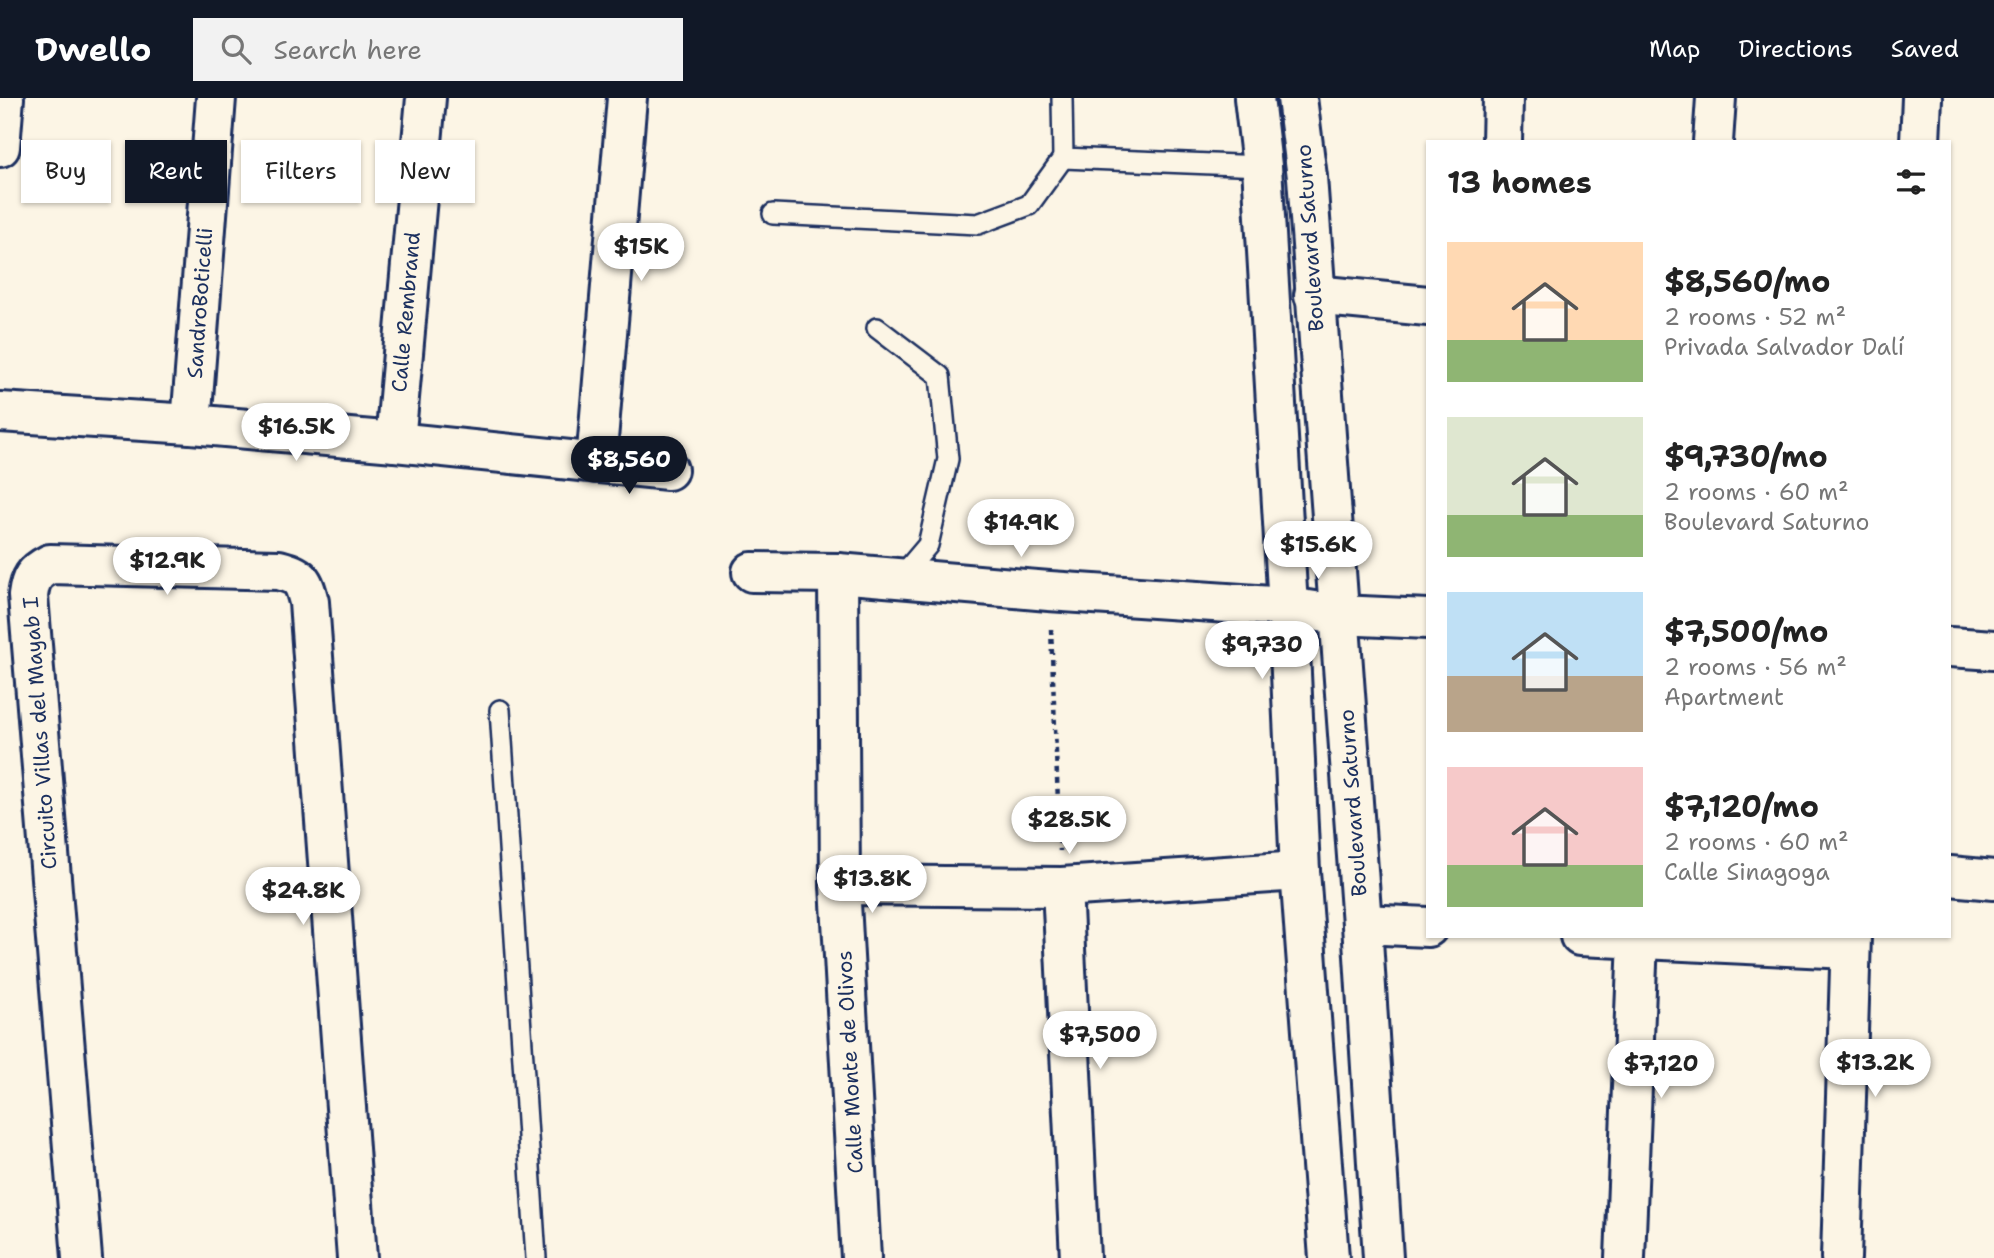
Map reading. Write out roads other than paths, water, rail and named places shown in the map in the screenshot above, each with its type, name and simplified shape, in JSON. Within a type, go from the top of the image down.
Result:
[{"type":"street","points":[[0,147],[4,98]]},
{"type":"street","name":"SandroBoticelli","points":[[191,424],[216,98]]},
{"type":"street","name":"Calle Rembrand","points":[[395,442],[426,98]]},
{"type":"street","points":[[596,463],[627,98]]},
{"type":"street","name":"Boulevard Saturno","points":[[1254,98],[1262,166],[1288,607],[1300,872],[1329,1258]]},
{"type":"street","name":"Boulevard Saturno","points":[[1297,98],[1307,177],[1362,924],[1383,1258]]},
{"type":"street","points":[[1502,140],[1503,98]]},
{"type":"street","points":[[1713,140],[1716,98]]},
{"type":"street","points":[[1920,140],[1922,98]]},
{"type":"street","points":[[1314,295],[1426,306]]},
{"type":"street","points":[[0,412],[191,424],[667,470]]},
{"type":"street","name":"Circuito Villas del Mayab I","points":[[82,1258],[28,596],[30,579],[39,569],[50,564],[279,570],[297,575],[305,586],[309,602],[357,1258]]},
{"type":"street","points":[[752,572],[838,573],[1288,607],[1339,615],[1426,619]]},
{"type":"street","name":"Calle Monte de Olivos","points":[[838,573],[841,885],[861,1258]]},
{"type":"street","points":[[1951,647],[1994,650]]},
{"type":"street","points":[[841,885],[1062,887],[1300,872]]},
{"type":"street","points":[[1951,876],[1994,880]]},
{"type":"street","points":[[1062,887],[1080,1258]]},
{"type":"street","points":[[1362,924],[1426,928]]},
{"type":"street","points":[[1609,938],[1850,943],[1841,1258]]},
{"type":"street","points":[[1625,1258],[1638,940]]},
{"type":"lane","points":[[773,214],[978,224],[1029,205],[1063,158],[1062,98]]},
{"type":"lane","points":[[1063,158],[1262,166]]},
{"type":"lane","points":[[877,328],[940,376],[943,403],[948,459],[928,545],[900,578]]},
{"type":"lane","points":[[500,710],[536,1258]]}]
